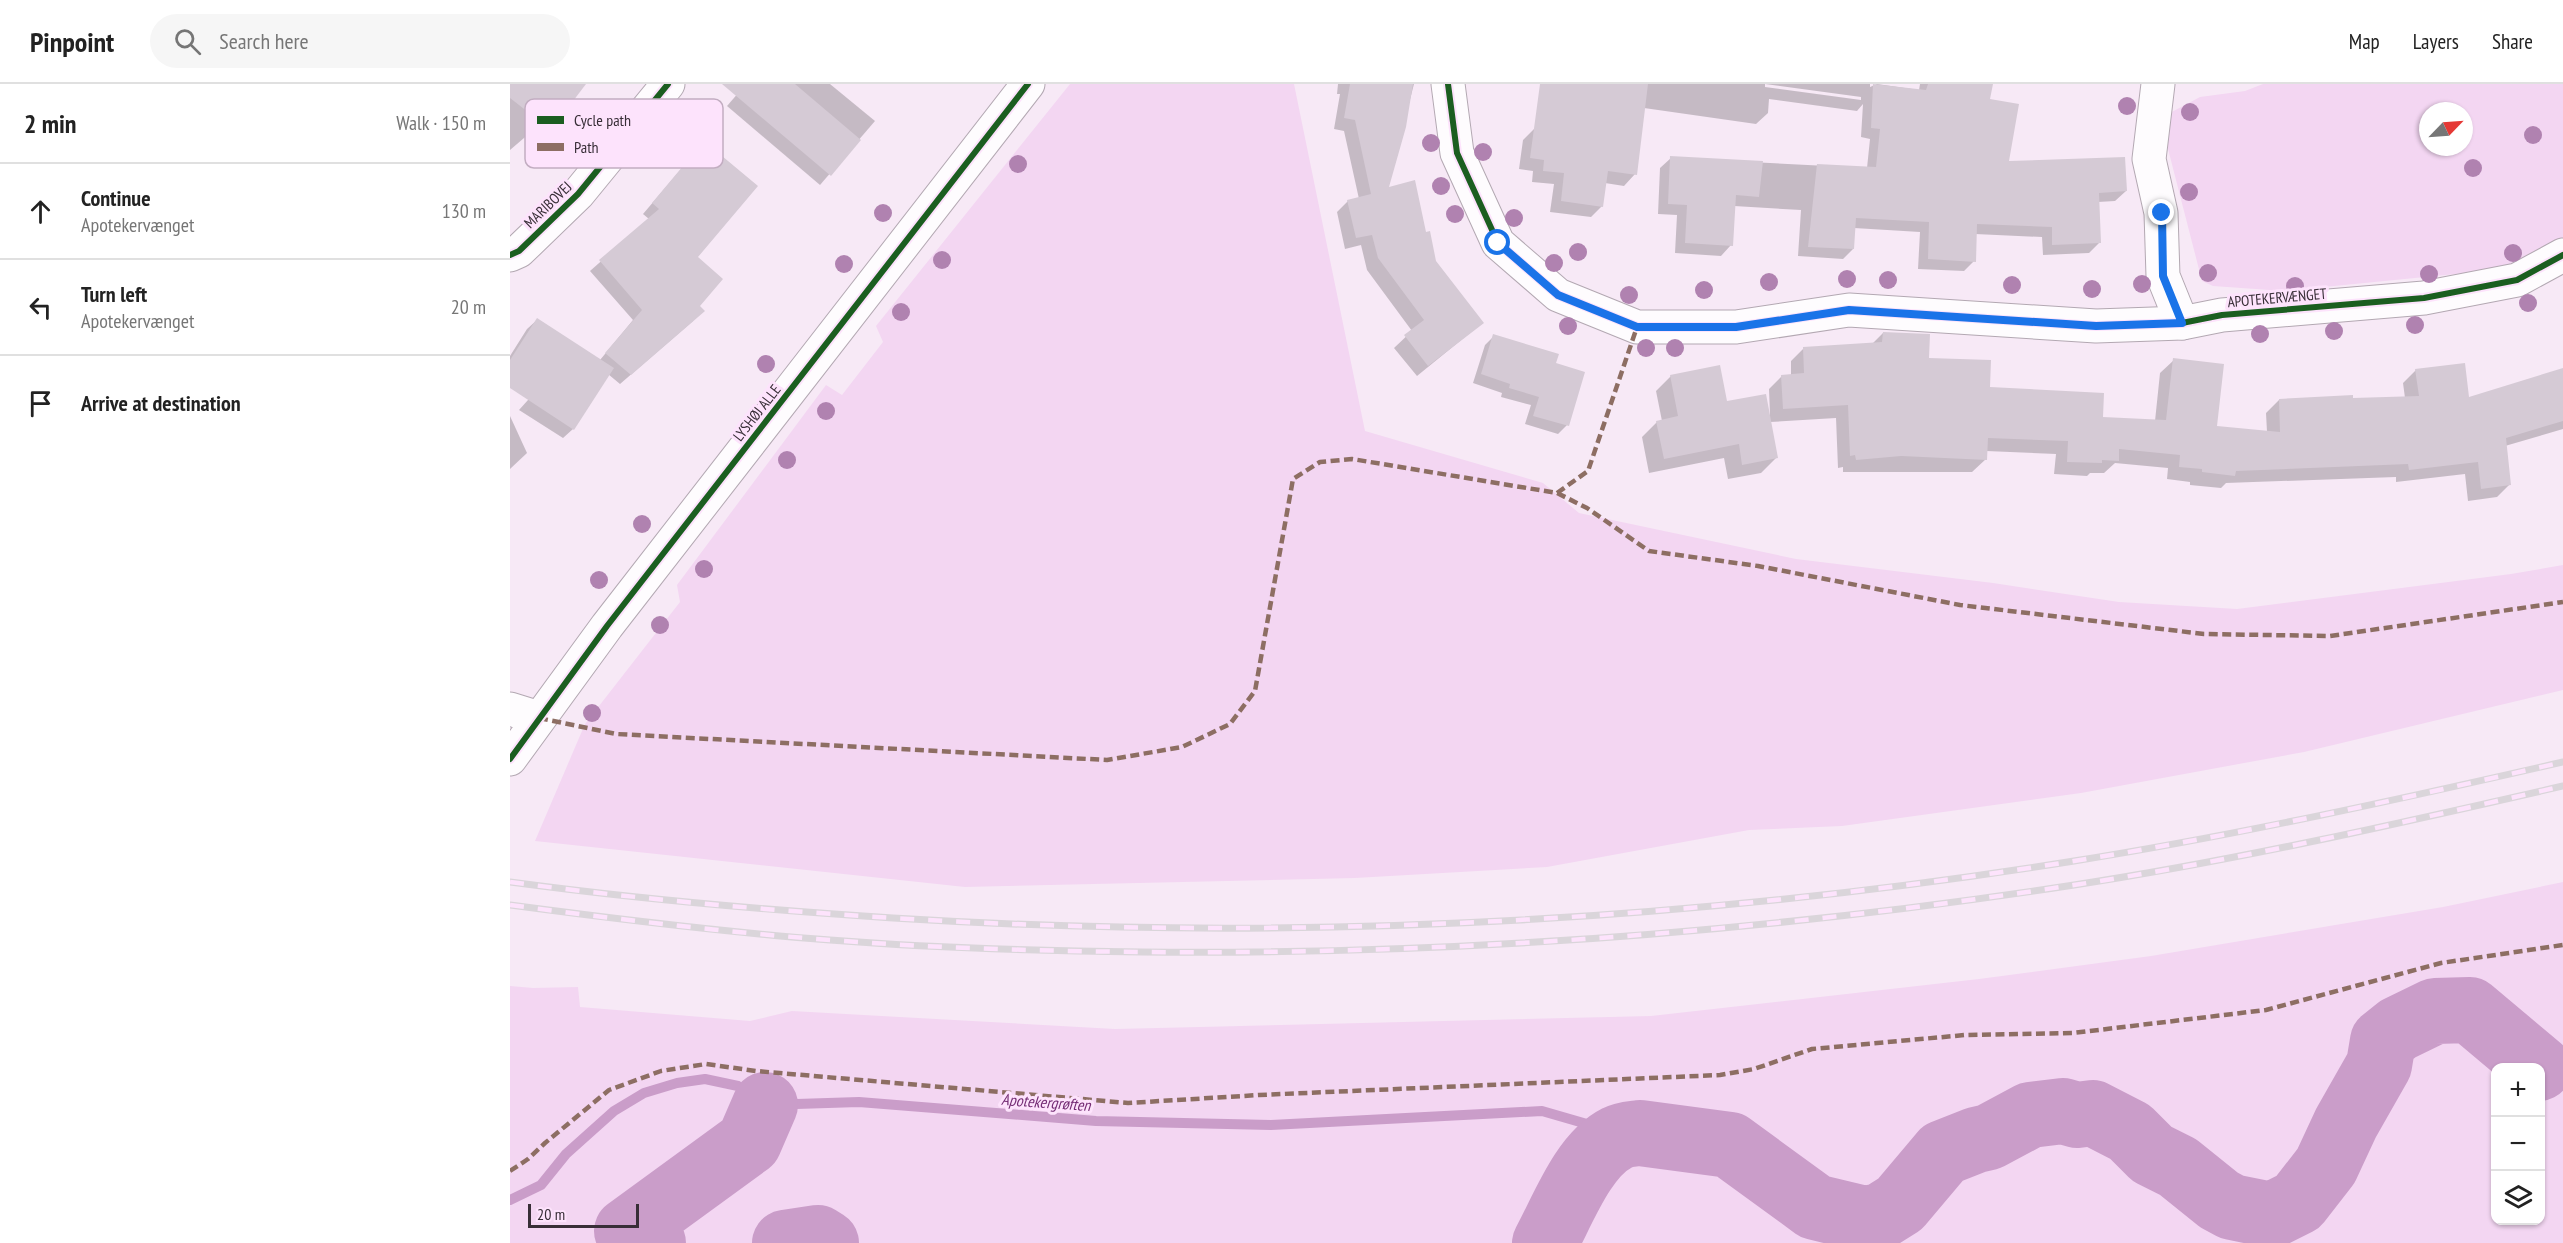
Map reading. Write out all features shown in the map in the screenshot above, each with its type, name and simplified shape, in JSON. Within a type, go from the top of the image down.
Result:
[{"type":"street","name":"MARIBOVEJ","points":[[656,99],[668,84]]},
{"type":"street","name":"LYSHØJ ALLE","points":[[510,759],[524,714],[614,617],[1028,84]]},
{"type":"street","name":"APOTEKERVÆNGET","points":[[1448,84],[1457,153],[1498,243],[1558,295],[1637,327],[1736,327],[1849,310],[2096,326],[2182,323],[2222,315],[2424,298],[2517,279],[2563,255]]},
{"type":"street","points":[[2158,84],[2149,159],[2162,213],[2163,276],[2182,323]]},
{"type":"street","name":"MARIBOVEJ","points":[[510,255],[519,251],[578,194],[599,168]]},
{"type":"shaded area","points":[[1070,84],[1294,84],[1365,431],[1543,483],[1579,513],[1796,559],[1993,583],[2119,602],[2237,609],[2511,574],[2563,565],[2563,690],[2304,752],[2081,793],[1842,826],[1749,830],[1547,867],[1355,878],[965,887],[535,841],[585,724],[680,602],[677,585],[826,385],[842,395],[883,342],[876,326]]},
{"type":"shaded area","points":[[2263,84],[2563,84],[2563,238],[2506,269],[2284,291],[2213,286],[2202,281],[2167,145],[2168,114],[2200,97],[2245,91]]},
{"type":"shaded area","points":[[2563,882],[2563,1243],[510,1243],[510,986],[578,987],[580,1007],[750,1021],[792,1011],[1115,1029],[1651,1016],[1979,979],[2151,956],[2443,907]]},
{"type":"building","points":[[510,84],[586,84],[575,99],[525,99],[525,110],[510,98]]},
{"type":"building","points":[[722,84],[795,84],[861,140],[831,176]]},
{"type":"building","points":[[1350,84],[1413,84],[1406,127],[1389,187],[1415,180],[1426,232],[1430,231],[1436,261],[1484,323],[1428,366],[1404,335],[1424,320],[1378,258],[1372,235],[1356,238],[1347,200],[1371,194],[1355,120],[1344,118]]},
{"type":"building","points":[[1540,84],[1648,84],[1637,175],[1608,171],[1603,207],[1561,201],[1564,173],[1543,171],[1544,160],[1530,158]]},
{"type":"building","points":[[1873,84],[1926,90],[1928,84],[1993,84],[1990,99],[2019,104],[2009,161],[2125,157],[2127,191],[2099,193],[2101,243],[2052,245],[2052,227],[1977,224],[1976,262],[1928,259],[1929,222],[1856,218],[1854,249],[1808,247],[1817,164],[1876,167],[1880,129],[1871,128]]},
{"type":"building","points":[[1670,156],[1763,161],[1759,197],[1736,195],[1733,246],[1685,243],[1687,205],[1668,204]]},
{"type":"building","points":[[723,157],[758,186],[698,257],[723,279],[700,306],[705,311],[631,375],[605,353],[642,310],[599,260],[659,209],[652,203],[681,168],[723,168]]},
{"type":"building","points":[[537,318],[614,368],[574,430],[510,388],[510,360]]},
{"type":"building","points":[[1883,332],[1930,334],[1929,358],[1991,360],[1990,387],[2104,393],[2103,417],[2166,420],[2173,358],[2224,364],[2217,426],[2280,432],[2279,399],[2353,395],[2353,398],[2419,396],[2415,369],[2465,363],[2469,397],[2563,368],[2563,421],[2506,438],[2511,485],[2481,489],[2478,462],[2409,470],[2408,464],[2236,471],[2235,476],[2179,467],[2180,455],[2119,449],[2119,461],[2067,462],[2068,441],[1988,438],[1987,460],[1901,456],[1856,460],[1855,455],[1850,456],[1848,405],[1783,409],[1781,375],[1804,373],[1803,347],[1882,342]]},
{"type":"building","points":[[1493,334],[1559,354],[1556,363],[1585,372],[1569,426],[1533,416],[1539,397],[1509,388],[1510,384],[1481,374]]},
{"type":"building","points":[[1720,365],[1727,401],[1766,394],[1778,458],[1742,465],[1739,444],[1664,459],[1656,421],[1678,416],[1670,375]]},
{"type":"waterway","points":[[1545,1243],[1584,1170],[1605,1146],[1625,1135],[1640,1133],[1730,1145],[1815,1207],[1865,1219],[1881,1216],[1900,1204],[1943,1153],[1989,1137],[2030,1115],[2063,1111],[2077,1115],[2093,1113],[2130,1132],[2152,1154],[2178,1167],[2219,1200],[2232,1207],[2272,1215],[2298,1202],[2326,1166],[2346,1123],[2379,1065],[2383,1041],[2398,1029],[2435,1011],[2470,1010],[2533,1063]]},
{"type":"waterway","name":"Apotekergrøften","points":[[510,1200],[541,1185],[566,1154],[614,1111],[644,1093],[677,1083],[705,1079],[738,1086],[765,1105],[859,1102],[1096,1121],[1271,1125],[1542,1111],[1625,1135]]},
{"type":"waterway","points":[[653,1243],[627,1231],[749,1142],[765,1105]]},
{"type":"waterway","points":[[785,1243],[818,1238],[826,1243]]},
{"type":"railway","points":[[510,882],[749,908],[1041,925],[1189,928],[1337,927],[1485,922],[1633,913],[1780,899],[1927,882],[2074,861],[2319,816],[2563,762]]},
{"type":"railway","points":[[510,905],[750,933],[869,943],[986,949],[1259,952],[1493,945],[1726,928],[1842,916],[2074,885],[2258,852],[2563,786]]},
{"type":"marked path","points":[[1557,493],[1588,471],[1637,327]]},
{"type":"marked path","points":[[539,718],[616,734],[1107,760],[1182,747],[1230,724],[1255,691],[1293,479],[1320,462],[1352,459],[1557,493],[1587,508],[1649,551],[1758,566],[1960,605],[2204,634],[2330,636],[2563,602]]},
{"type":"marked path","points":[[510,1171],[528,1159],[609,1090],[661,1071],[706,1064],[756,1071],[1128,1103],[1259,1095],[1720,1075],[1754,1069],[1812,1049],[1965,1035],[2073,1033],[2266,1010],[2441,963],[2563,945]]},
{"type":"cycle path","points":[[656,99],[668,84]]},
{"type":"cycle path","points":[[510,759],[607,626],[1028,84]]},
{"type":"cycle path","points":[[1448,84],[1457,153],[1498,243],[1558,295],[1637,327],[1736,327],[1849,310],[2096,326],[2182,323],[2222,315],[2424,298],[2517,280],[2563,255]]},
{"type":"cycle path","points":[[510,255],[519,251],[578,194],[599,168]]},
{"type":"route","points":[[1498,243],[1558,295],[1637,327],[1736,327],[1849,310],[2096,326],[2182,323],[2163,276],[2162,213]]}]
